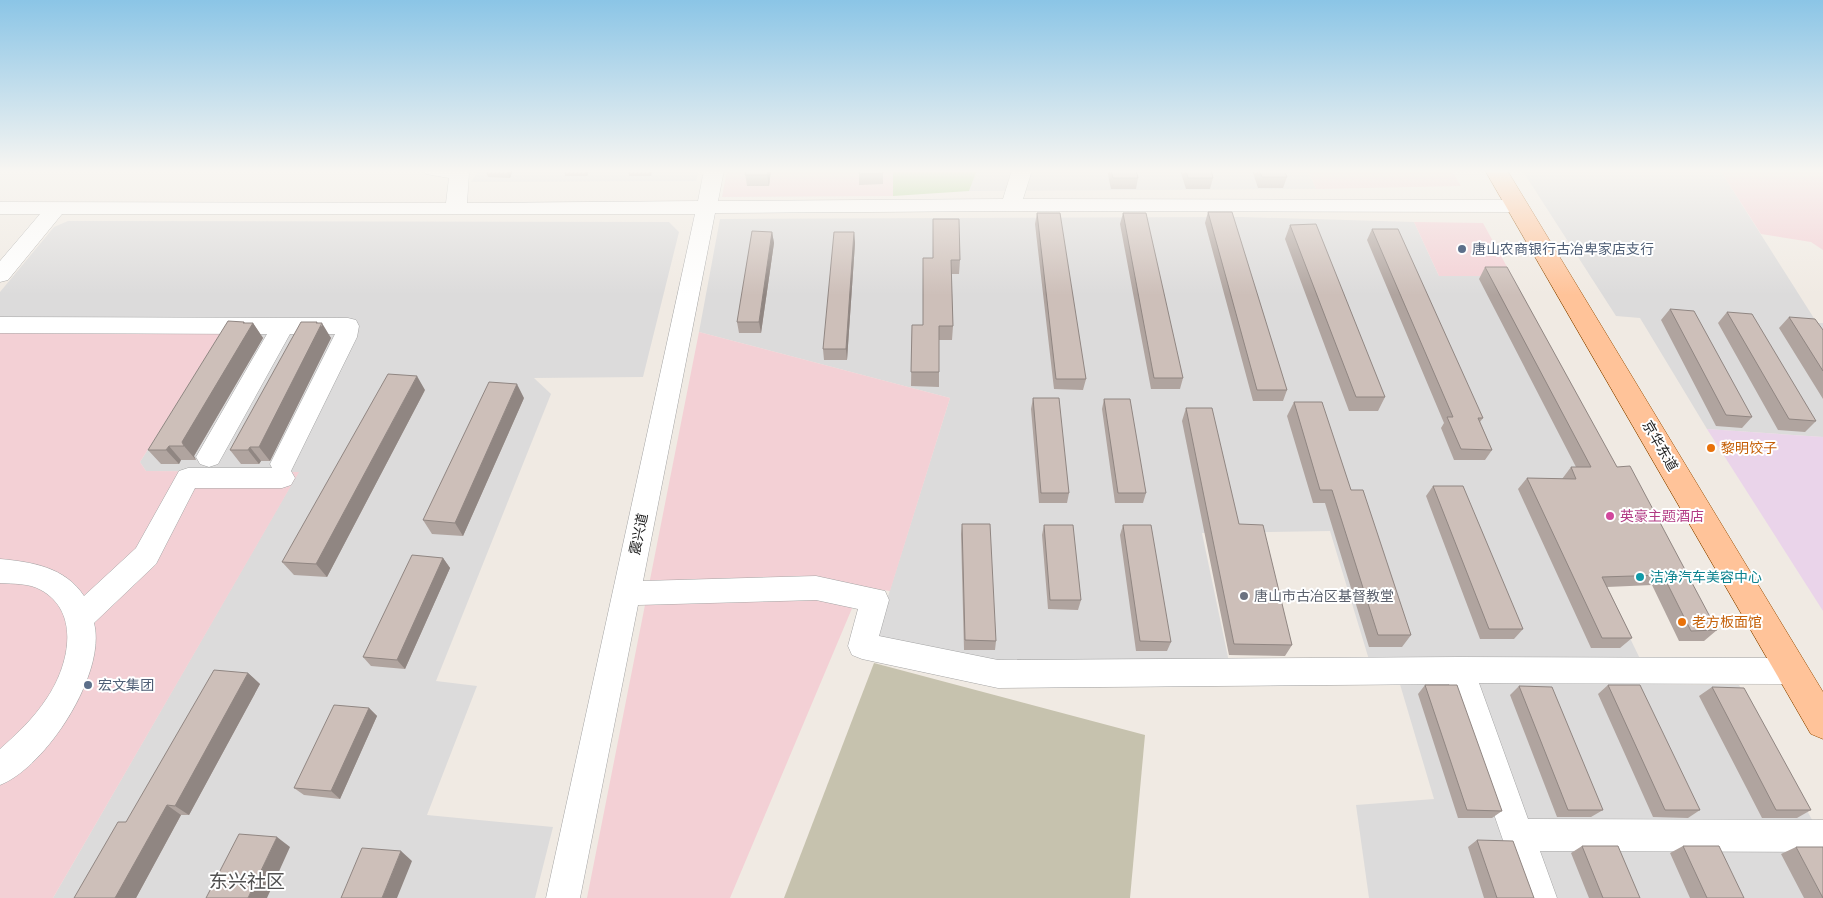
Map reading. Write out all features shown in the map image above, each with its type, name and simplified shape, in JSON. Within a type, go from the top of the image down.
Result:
[{"type":"main road","name":"京华东道","points":[[1521,212],[1823,723]]},
{"type":"street","points":[[0,275],[54,212]]},
{"type":"street","name":"震兴道","points":[[562,898],[706,212]]},
{"type":"street","points":[[0,325],[348,326],[346,337],[282,471],[188,478],[146,556],[80,618]]},
{"type":"street","points":[[209,458],[283,326]]},
{"type":"street","points":[[0,571],[15,570],[48,579],[72,598],[83,625],[81,660],[63,700],[32,741],[0,770]]},
{"type":"street","points":[[627,592],[816,588],[875,600],[862,646],[998,674],[1460,670],[1792,671]]},
{"type":"street","points":[[1460,670],[1540,898]]},
{"type":"street","points":[[1518,836],[1823,836]]},
{"type":"shaded area","points":[[1549,212],[1747,212],[1817,323],[1823,323],[1823,437],[1707,429],[1640,318],[1616,316]]},
{"type":"shaded area","points":[[1747,212],[1823,212],[1823,250],[1811,242],[1761,234]]},
{"type":"shaded area","points":[[1240,217],[1414,222],[1439,276],[1512,276],[1620,478],[1553,479],[1643,665],[1370,663],[1330,531],[1202,533],[1229,662],[1009,666],[874,641],[950,398],[699,332],[720,219]]},
{"type":"shaded area","points":[[68,221],[669,222],[679,232],[643,377],[534,378],[551,394],[436,681],[477,686],[427,815],[553,827],[535,898],[53,898],[298,473],[146,471],[140,462],[222,331],[0,320],[0,292],[54,227]]},
{"type":"shaded area","name":"唐山农商银行古冶卑家店支行","points":[[1414,222],[1483,223],[1512,276],[1439,276]]},
{"type":"shaded area","name":"宏文集团","points":[[222,331],[140,462],[146,471],[299,472],[53,898],[0,898],[0,332]]},
{"type":"shaded area","points":[[699,332],[950,398],[890,591],[861,587],[730,898],[587,898]]},
{"type":"shaded area","points":[[1707,429],[1823,437],[1823,611]]},
{"type":"shaded area","points":[[874,663],[1145,735],[1130,898],[784,898]]},
{"type":"shaded area","points":[[1399,681],[1739,685],[1823,840],[1823,898],[1369,898],[1356,805],[1434,799]]},
{"type":"building","points":[[1208,212],[1232,212],[1287,390],[1257,390]]},
{"type":"building","points":[[1037,213],[1060,213],[1086,379],[1056,379]]},
{"type":"building","points":[[1123,213],[1146,213],[1183,378],[1154,378]]},
{"type":"building","points":[[933,219],[959,219],[960,260],[951,260],[953,326],[939,326],[939,372],[911,372],[912,325],[923,325],[923,258],[933,258]]},
{"type":"building","points":[[1316,224],[1385,397],[1356,397],[1290,225]]},
{"type":"building","points":[[1372,229],[1398,229],[1483,418],[1478,418],[1492,450],[1461,449],[1447,417],[1453,417]]},
{"type":"building","points":[[752,231],[772,232],[759,322],[737,322]]},
{"type":"building","points":[[834,232],[854,232],[846,349],[823,349]]},
{"type":"building","points":[[1485,267],[1507,267],[1617,467],[1630,466],[1717,630],[1691,631],[1663,575],[1602,577],[1632,638],[1602,638],[1527,478],[1576,479],[1571,467],[1591,467]]},
{"type":"building","points":[[1670,309],[1694,311],[1752,417],[1726,415]]},
{"type":"building","points":[[1727,312],[1752,314],[1816,421],[1789,419]]},
{"type":"building","points":[[1789,317],[1815,319],[1823,330],[1823,371]]},
{"type":"building","points":[[228,321],[253,323],[182,442],[184,446],[169,446],[166,450],[148,450]]},
{"type":"building","points":[[301,322],[322,323],[259,447],[250,447],[248,450],[230,450]]},
{"type":"building","points":[[388,374],[417,376],[316,564],[282,562]]},
{"type":"building","points":[[489,382],[517,384],[455,523],[423,520]]},
{"type":"building","points":[[1033,398],[1059,398],[1069,493],[1041,493]]},
{"type":"building","points":[[1104,399],[1130,399],[1146,493],[1118,493]]},
{"type":"building","points":[[1294,402],[1322,402],[1351,490],[1363,490],[1411,635],[1378,635],[1332,490],[1320,490]]},
{"type":"building","points":[[1186,408],[1212,408],[1239,524],[1263,525],[1292,645],[1234,644]]},
{"type":"building","points":[[1433,486],[1463,486],[1523,629],[1489,629]]},
{"type":"building","points":[[962,524],[990,524],[996,641],[965,640]]},
{"type":"building","points":[[1044,525],[1073,525],[1081,600],[1050,600]]},
{"type":"building","points":[[1123,525],[1151,525],[1171,642],[1140,641]]},
{"type":"building","points":[[412,555],[443,558],[397,660],[363,657]]},
{"type":"building","points":[[214,670],[248,673],[175,806],[167,805],[115,898],[74,898],[118,822],[126,822]]},
{"type":"building","points":[[1425,685],[1457,685],[1502,811],[1467,810]]},
{"type":"building","points":[[1608,685],[1640,685],[1700,810],[1665,810]]},
{"type":"building","points":[[1519,686],[1552,687],[1603,810],[1568,810]]},
{"type":"building","points":[[1712,687],[1744,688],[1811,810],[1776,810]]},
{"type":"building","points":[[334,705],[369,708],[331,791],[294,788]]},
{"type":"building","points":[[239,834],[277,837],[248,898],[206,898]]},
{"type":"building","points":[[1477,840],[1513,841],[1534,898],[1497,898]]},
{"type":"building","points":[[1582,846],[1618,846],[1640,898],[1603,898]]},
{"type":"building","points":[[1683,846],[1719,846],[1744,898],[1707,898]]},
{"type":"building","points":[[1796,847],[1823,847],[1823,898]]},
{"type":"building","points":[[362,848],[401,851],[382,898],[341,898]]},
{"type":"place","name":"唐山农商银行古冶卑家店支行","points":[[1462,249]]},
{"type":"place","name":"黎明饺子","points":[[1711,448]]},
{"type":"place","name":"英豪主题酒店","points":[[1610,516]]},
{"type":"place","name":"洁净汽车美容中心","points":[[1640,577]]},
{"type":"place","name":"唐山市古冶区基督教堂","points":[[1244,596]]},
{"type":"place","name":"老方板面馆","points":[[1682,622]]},
{"type":"place","name":"宏文集团","points":[[88,685]]},
{"type":"district","name":"东兴社区","points":[[247,882]]}]
